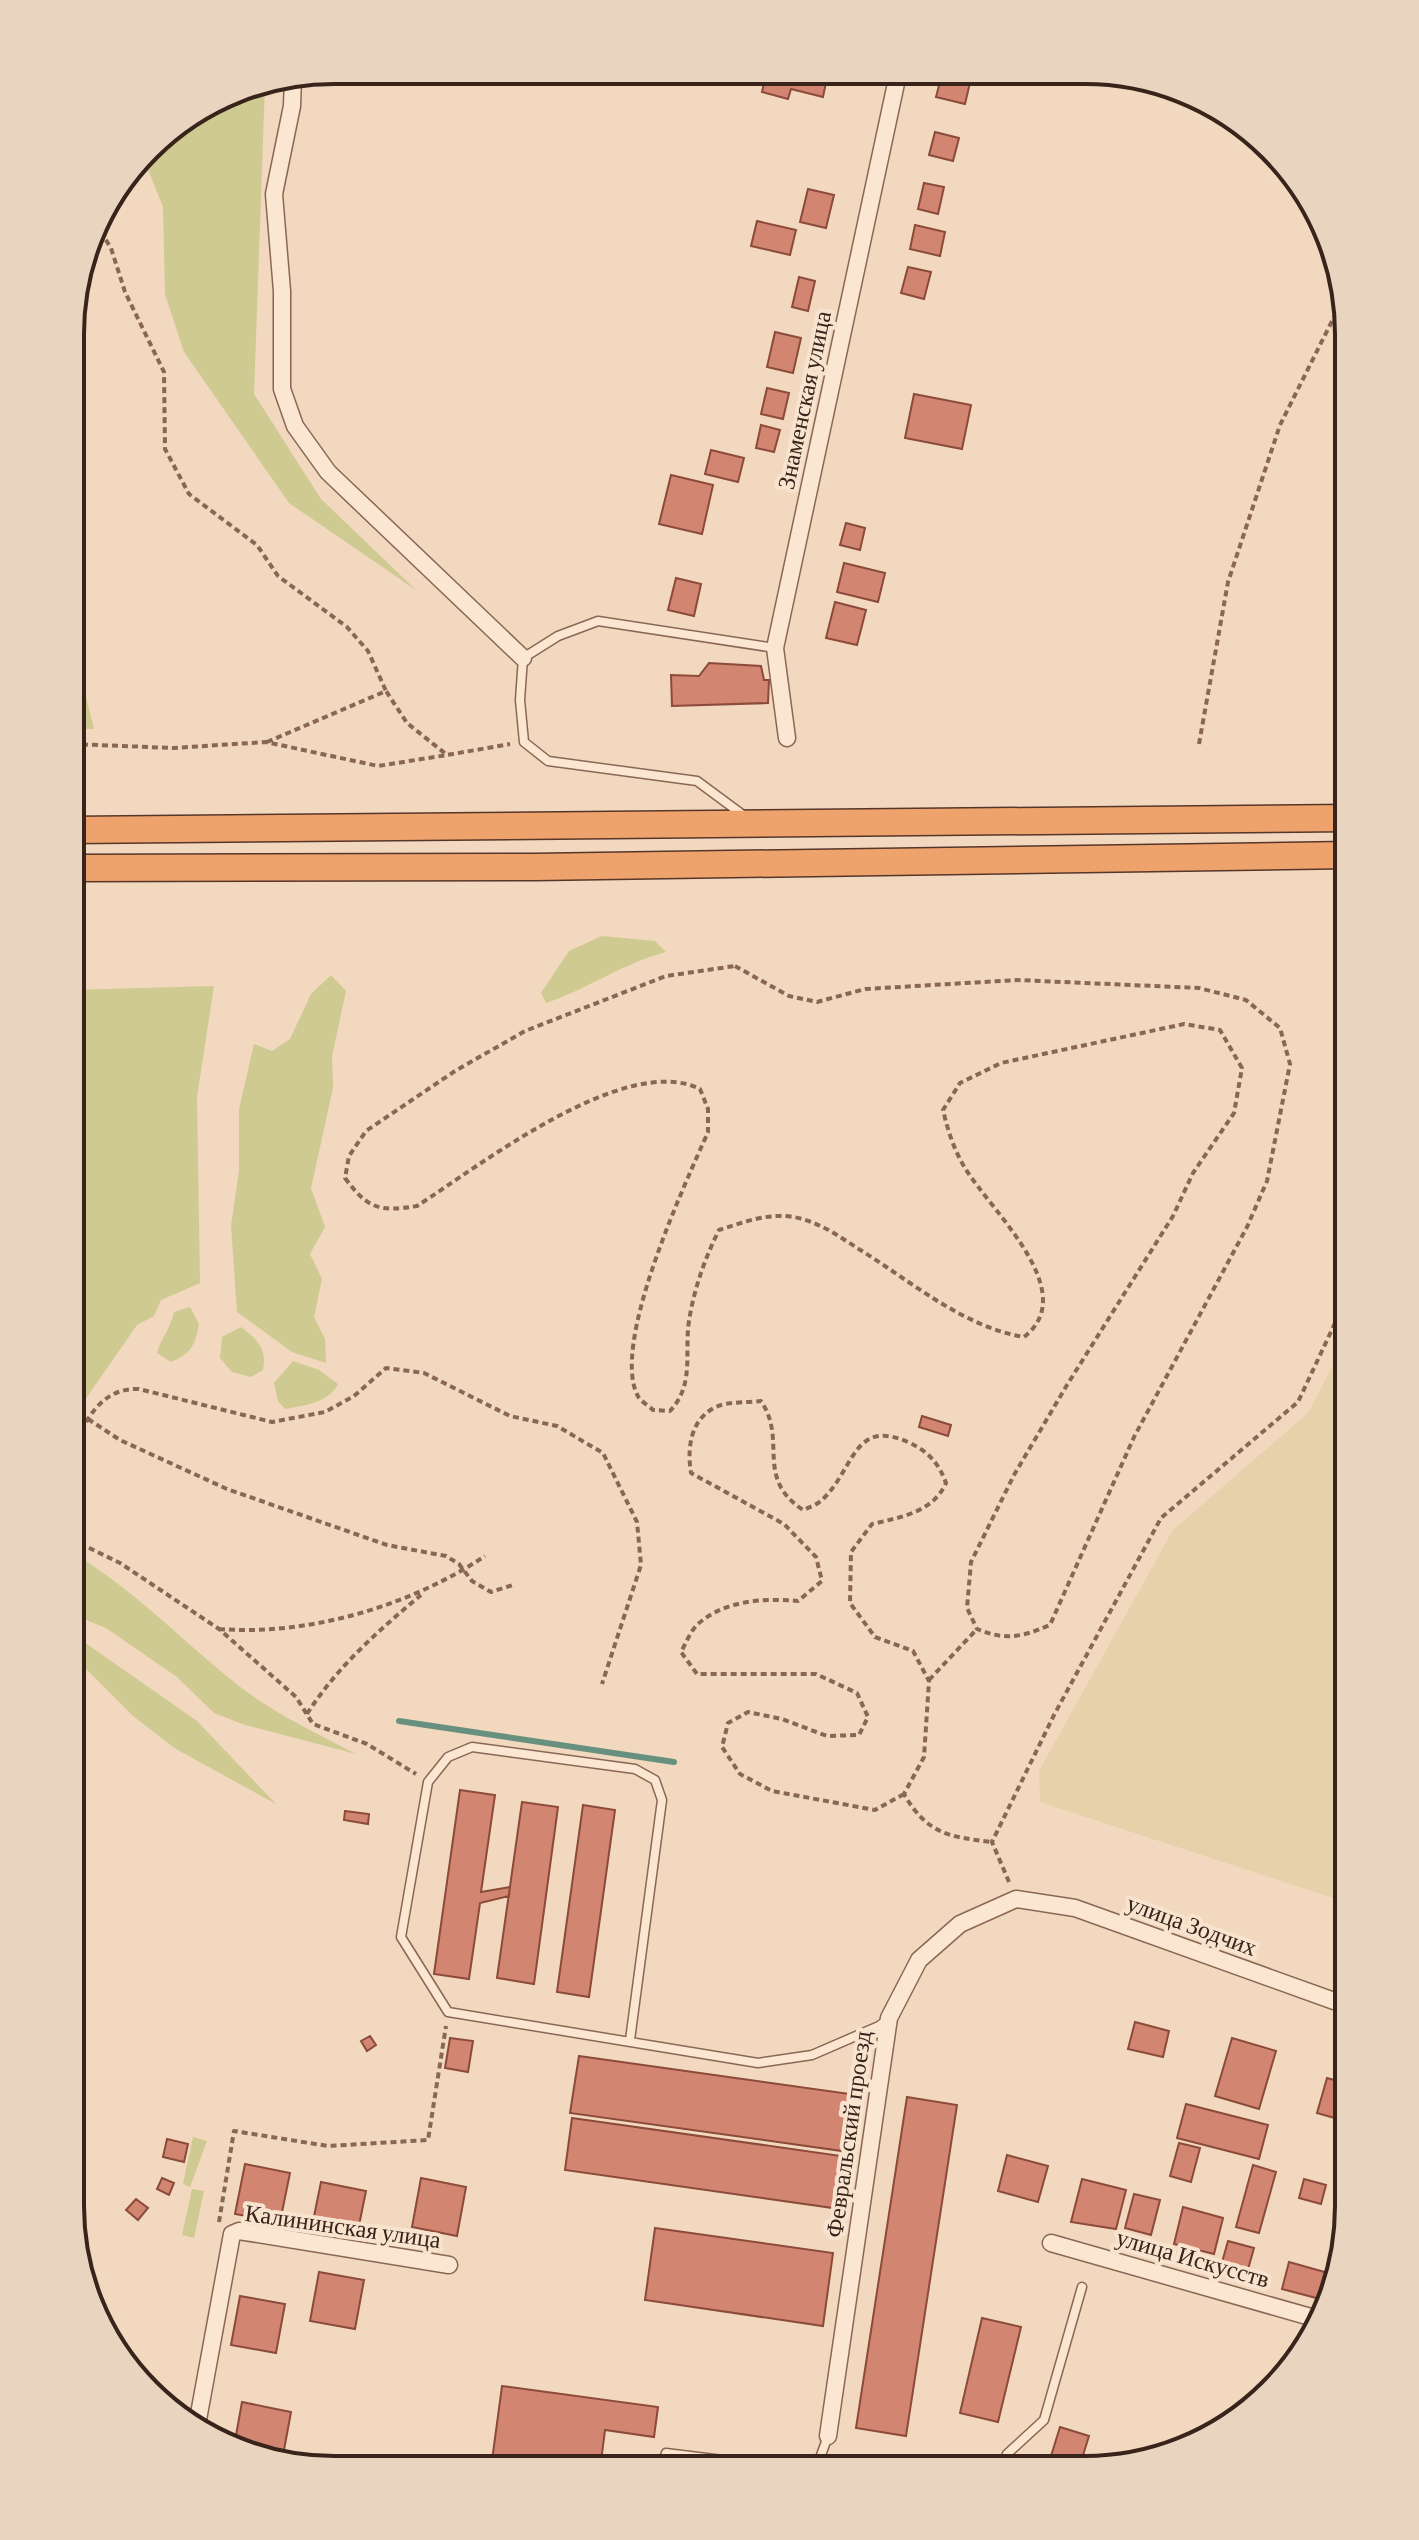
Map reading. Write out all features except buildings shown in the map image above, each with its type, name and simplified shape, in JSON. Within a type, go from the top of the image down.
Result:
[{"type":"highway","points":[[84,830],[1335,818]]},
{"type":"highway","points":[[84,868],[535,867],[1335,855]]},
{"type":"street","name":"Знаменская улица","points":[[787,738],[775,648],[896,84]]},
{"type":"street","points":[[293,88],[292,106],[274,194],[282,291],[282,389],[295,426],[328,472],[523,658]]},
{"type":"street","name":"улица Зодчих","points":[[1016,1899],[1075,1908],[1334,2001]]},
{"type":"street","name":"Февральский проезд","points":[[828,2436],[889,2018],[919,1960],[960,1924],[1016,1899]]},
{"type":"street","name":"Калининская улица","points":[[199,2415],[232,2234],[239,2231],[449,2265]]},
{"type":"street","name":"улица Искусств","points":[[1051,2243],[1309,2316]]},
{"type":"lane","points":[[756,826],[697,781],[548,761],[524,742],[520,700],[523,658],[558,636],[598,621],[775,648]]},
{"type":"lane","points":[[630,2040],[662,1800],[655,1780],[635,1769],[472,1747],[448,1757],[428,1782],[401,1937],[448,2012],[758,2063],[812,2055],[879,2026],[889,2018]]},
{"type":"lane","points":[[1006,2456],[1044,2420],[1082,2287]]},
{"type":"lane","points":[[821,2456],[828,2436]]},
{"type":"lane","points":[[665,2456],[666,2453],[691,2456]]},
{"type":"path","points":[[104,237],[111,248],[125,292],[164,372],[165,449],[189,494],[257,545],[278,576],[347,627],[368,651],[386,691],[407,723],[447,755]]},
{"type":"path","points":[[1199,744],[1228,582],[1280,425],[1334,317]]},
{"type":"path","points":[[266,742],[386,691]]},
{"type":"path","points":[[84,744],[173,748],[266,742],[378,766],[524,742]]},
{"type":"path","points":[[735,966],[789,996],[817,1002],[865,989],[1017,980],[1199,988],[1246,1000],[1280,1028],[1290,1064],[1277,1138],[1257,1204],[1134,1437],[1050,1625],[1022,1637],[1000,1639],[977,1629],[967,1608],[971,1562],[1014,1475],[1173,1216],[1193,1173],[1234,1113],[1242,1068],[1220,1030],[1184,1024],[1001,1063],[960,1083],[943,1110],[950,1140],[966,1170],[1038,1271],[1044,1302],[1038,1326],[1024,1337],[1002,1333],[973,1321],[821,1225],[786,1216],[754,1219],[719,1230],[705,1259],[689,1322],[686,1383],[682,1397],[670,1411],[653,1410],[638,1397],[634,1373],[636,1341],[648,1280],[708,1132],[708,1109],[700,1089],[683,1081],[657,1080],[590,1099],[417,1206],[389,1211],[363,1202],[345,1178],[349,1156],[366,1131],[455,1071],[525,1031],[666,976],[701,969],[735,966]]},
{"type":"path","points":[[1016,1899],[992,1842],[1054,1715],[1161,1518],[1298,1402],[1334,1324]]},
{"type":"path","points":[[84,1426],[96,1407],[120,1388],[139,1389],[272,1422],[325,1412],[354,1396],[386,1368],[424,1373],[510,1416],[557,1426],[603,1453],[637,1522],[641,1565],[602,1684]]},
{"type":"path","points":[[761,1401],[772,1418],[774,1471],[786,1498],[803,1510],[823,1501],[859,1444],[872,1437],[890,1434],[924,1450],[940,1466],[946,1483],[938,1500],[905,1516],[872,1524],[851,1552],[850,1603],[875,1637],[913,1651],[929,1681],[924,1757],[904,1794],[875,1810],[772,1791],[740,1774],[722,1747],[728,1723],[748,1712],[827,1736],[859,1735],[868,1717],[857,1693],[816,1674],[697,1674],[681,1652],[697,1625],[731,1606],[766,1598],[798,1601],[822,1581],[816,1557],[784,1524],[691,1473],[687,1450],[699,1421],[717,1406],[761,1401]]},
{"type":"path","points":[[88,1419],[120,1440],[214,1484],[351,1534],[387,1545],[446,1556],[472,1581],[491,1592],[513,1585]]},
{"type":"path","points":[[84,1545],[120,1563],[219,1629],[296,1697],[313,1724],[367,1744],[428,1782]]},
{"type":"path","points":[[307,1714],[324,1687],[350,1659],[423,1594],[485,1556]]},
{"type":"path","points":[[219,1629],[251,1631],[299,1625],[423,1594]]},
{"type":"path","points":[[929,1681],[977,1629]]},
{"type":"path","points":[[904,1794],[918,1818],[951,1838],[992,1842]]},
{"type":"path","points":[[217,2233],[234,2131],[328,2146],[428,2140],[448,2012]]},
{"type":"shaded area","points":[[265,94],[254,394],[321,499],[416,590],[289,503],[184,352],[165,294],[163,207],[147,168],[195,126],[238,103]]},
{"type":"shaded area","points":[[84,688],[94,729],[84,729]]},
{"type":"shaded area","points":[[602,936],[655,941],[666,952],[546,1003],[541,993],[569,951]]},
{"type":"shaded area","points":[[331,975],[346,991],[332,1056],[333,1088],[311,1188],[325,1227],[310,1254],[322,1279],[314,1317],[325,1339],[326,1363],[292,1352],[237,1312],[231,1226],[239,1170],[239,1109],[254,1044],[272,1051],[290,1039],[311,994]]},
{"type":"shaded area","points":[[214,986],[197,1097],[200,1283],[161,1300],[154,1316],[137,1325],[84,1401],[84,990]]},
{"type":"shaded area","points":[[190,1307],[199,1324],[196,1338],[188,1352],[171,1362],[157,1353],[174,1312]]},
{"type":"shaded area","points":[[241,1327],[256,1341],[264,1356],[263,1370],[251,1377],[232,1372],[220,1358],[222,1337]]},
{"type":"shaded area","points":[[293,1361],[319,1370],[338,1384],[322,1399],[285,1409],[278,1401],[274,1383]]},
{"type":"shaded area","points":[[1334,1362],[1334,1898],[1040,1802],[1039,1771],[1173,1530],[1308,1413]]},
{"type":"shaded area","points":[[84,1560],[116,1582],[253,1696],[296,1723],[356,1754],[245,1725],[214,1713],[177,1677],[106,1628],[84,1619]]},
{"type":"shaded area","points":[[84,1642],[197,1721],[276,1804],[176,1749],[133,1716],[84,1667]]},
{"type":"shaded area","points":[[193,2137],[207,2141],[190,2187],[183,2184]]},
{"type":"shaded area","points":[[192,2189],[204,2191],[194,2238],[182,2235]]},
{"type":"waterway","points":[[399,1721],[674,1762]]}]
